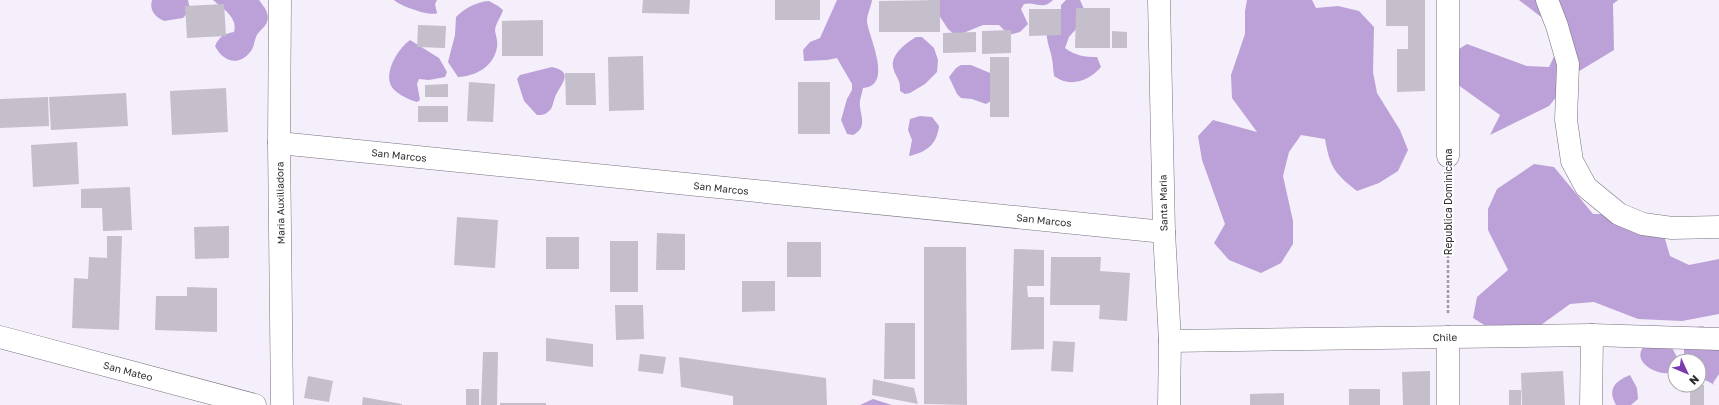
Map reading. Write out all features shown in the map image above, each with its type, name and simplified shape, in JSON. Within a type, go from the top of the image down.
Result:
[{"type":"street","name":"Maria Auxiliadora","points":[[280,0],[279,143],[282,405]]},
{"type":"street","name":"Santa Maria","points":[[1159,0],[1164,232],[1170,341],[1169,405]]},
{"type":"street","name":"Republica Dominicana","points":[[1448,0],[1448,156]]},
{"type":"street","points":[[1547,0],[1557,26],[1568,64],[1566,120],[1572,161],[1586,187],[1619,214],[1643,224],[1672,228],[1719,227]]},
{"type":"street","name":"San Marcos","points":[[279,143],[1164,232]]},
{"type":"street","points":[[1591,405],[1592,335]]},
{"type":"street","name":"Chile","points":[[1170,341],[1592,335],[1719,339]]},
{"type":"street","name":"San Mateo","points":[[0,337],[255,405]]},
{"type":"street","points":[[1448,337],[1448,405]]},
{"type":"path","name":"Republica Dominicana","points":[[1448,156],[1448,337]]},
{"type":"shaded area","points":[[152,0],[188,0],[190,10],[183,18],[164,21],[152,10]]},
{"type":"shaded area","points":[[213,0],[259,0],[266,10],[268,19],[266,24],[257,35],[251,51],[241,59],[236,61],[227,59],[222,56],[215,46],[222,36],[234,32],[235,27],[229,14]]},
{"type":"shaded area","points":[[394,0],[437,0],[435,4],[437,13],[429,14],[402,5]]},
{"type":"shaded area","points":[[837,0],[872,0],[867,21],[877,60],[877,79],[872,85],[862,88],[860,105],[862,123],[860,130],[853,135],[847,134],[841,120],[847,99],[852,90],[852,84],[837,58],[804,61],[803,50],[810,42],[820,38]]},
{"type":"shaded area","points":[[929,0],[1053,0],[1046,5],[1024,4],[1021,9],[1028,24],[1020,32],[1009,35],[999,25],[983,25],[956,36],[948,29]]},
{"type":"shaded area","points":[[1066,0],[1080,0],[1084,9],[1084,20],[1069,37],[1065,48],[1080,56],[1097,57],[1101,67],[1091,76],[1073,82],[1066,82],[1054,76],[1047,35],[1048,25],[1061,9],[1061,5]]},
{"type":"shaded area","points":[[1247,0],[1312,0],[1316,8],[1338,6],[1359,11],[1374,27],[1373,72],[1377,93],[1400,130],[1408,150],[1398,171],[1379,183],[1357,191],[1334,169],[1325,139],[1301,135],[1289,152],[1283,176],[1293,221],[1293,244],[1281,263],[1261,273],[1229,260],[1214,243],[1225,224],[1202,160],[1198,136],[1213,120],[1257,132],[1232,98],[1231,75],[1245,34],[1245,11]]},
{"type":"shaded area","points":[[1519,0],[1618,0],[1613,4],[1614,50],[1576,73],[1549,106],[1490,135],[1500,115],[1447,77],[1449,55],[1467,44],[1527,66],[1549,67],[1558,48],[1554,27]]},
{"type":"shaded area","points":[[489,1],[503,10],[495,28],[497,47],[495,54],[484,69],[472,75],[458,77],[448,62],[455,35],[456,17],[471,6]]},
{"type":"shaded area","points":[[916,37],[922,37],[934,48],[938,60],[937,72],[925,84],[910,93],[905,94],[900,91],[900,84],[893,67],[893,62],[900,49]]},
{"type":"shaded area","points":[[410,40],[439,58],[447,72],[445,77],[429,80],[419,79],[417,84],[420,100],[417,102],[397,92],[391,86],[389,77],[394,59]]},
{"type":"shaded area","points":[[961,65],[971,65],[990,73],[994,99],[986,104],[972,99],[961,98],[957,94],[949,77],[956,68]]},
{"type":"shaded area","points":[[552,67],[563,72],[565,75],[563,83],[550,110],[545,114],[537,115],[524,101],[517,79],[520,75]]},
{"type":"shaded area","points":[[920,116],[932,117],[939,126],[938,132],[936,138],[930,146],[921,152],[909,156],[912,140],[908,130],[910,119]]},
{"type":"shaded area","points":[[1534,164],[1554,167],[1593,214],[1658,215],[1670,256],[1689,265],[1719,259],[1719,314],[1682,321],[1638,319],[1594,302],[1570,304],[1534,330],[1489,328],[1473,318],[1477,297],[1508,270],[1488,230],[1488,209],[1497,189]]},
{"type":"shaded area","points":[[1703,326],[1719,345],[1719,374],[1713,383],[1715,385],[1707,381],[1707,353],[1684,353],[1684,339],[1696,327]]},
{"type":"shaded area","points":[[1670,344],[1675,353],[1667,353],[1667,373],[1656,371],[1644,364],[1641,359],[1641,353],[1644,346]]},
{"type":"shaded area","points":[[1630,375],[1637,388],[1638,399],[1631,405],[1616,405],[1612,394],[1614,386],[1620,380]]},
{"type":"shaded area","points":[[873,399],[892,405],[860,405]]},
{"type":"building","points":[[643,0],[690,0],[689,14],[642,13]]},
{"type":"building","points":[[775,0],[820,0],[820,20],[775,20]]},
{"type":"building","points":[[940,0],[940,32],[879,32],[879,1]]},
{"type":"building","points":[[1386,0],[1425,0],[1425,91],[1397,92],[1397,49],[1408,49],[1408,26],[1386,26]]},
{"type":"building","points":[[224,4],[226,36],[187,38],[185,6]]},
{"type":"building","points":[[1076,8],[1110,8],[1110,48],[1075,48]]},
{"type":"building","points":[[1029,9],[1061,9],[1061,35],[1029,36]]},
{"type":"building","points":[[543,20],[543,56],[502,56],[502,21]]},
{"type":"building","points":[[418,25],[446,26],[445,48],[417,47]]},
{"type":"building","points":[[1011,30],[1011,53],[982,54],[982,31]]},
{"type":"building","points":[[1112,31],[1127,32],[1127,48],[1112,48]]},
{"type":"building","points":[[976,32],[976,52],[943,53],[943,33]]},
{"type":"building","points":[[643,56],[644,110],[609,111],[608,57]]},
{"type":"building","points":[[990,57],[1009,57],[1009,117],[990,117]]},
{"type":"building","points":[[565,73],[595,73],[596,105],[566,105]]},
{"type":"building","points":[[469,82],[495,84],[493,122],[467,121]]},
{"type":"building","points":[[798,82],[830,82],[830,134],[798,134]]},
{"type":"building","points":[[448,84],[448,97],[425,97],[425,85]]},
{"type":"building","points":[[226,88],[228,132],[172,135],[170,91]]},
{"type":"building","points":[[126,93],[128,126],[51,130],[49,97]]},
{"type":"building","points":[[48,97],[49,126],[0,128],[0,99]]},
{"type":"building","points":[[418,106],[448,106],[448,122],[418,122]]},
{"type":"building","points":[[77,142],[79,184],[33,187],[31,145]]},
{"type":"building","points":[[130,187],[132,230],[103,231],[102,208],[81,208],[81,189]]},
{"type":"building","points":[[457,217],[498,220],[495,268],[454,265]]},
{"type":"building","points":[[229,226],[229,258],[195,259],[194,227]]},
{"type":"building","points":[[657,233],[685,234],[685,270],[656,270]]},
{"type":"building","points":[[107,236],[122,236],[119,330],[72,328],[74,278],[88,279],[89,257],[107,258]]},
{"type":"building","points":[[546,237],[579,237],[579,269],[546,269]]},
{"type":"building","points":[[610,241],[638,241],[638,292],[610,292]]},
{"type":"building","points":[[787,242],[821,242],[821,277],[787,277]]},
{"type":"building","points":[[924,247],[966,247],[967,405],[924,404]]},
{"type":"building","points":[[1014,249],[1044,250],[1044,286],[1027,286],[1028,297],[1044,297],[1044,349],[1011,350]]},
{"type":"building","points":[[1051,257],[1101,257],[1100,271],[1130,273],[1127,321],[1099,319],[1100,305],[1050,305]]},
{"type":"building","points":[[742,281],[775,281],[775,311],[742,312]]},
{"type":"building","points":[[187,287],[217,288],[217,332],[155,330],[156,296],[187,296]]},
{"type":"building","points":[[615,305],[643,305],[644,339],[616,340]]},
{"type":"building","points":[[885,323],[915,323],[915,379],[884,379]]},
{"type":"building","points":[[546,338],[593,344],[593,367],[546,361]]},
{"type":"building","points":[[1053,341],[1075,342],[1073,372],[1051,371]]},
{"type":"building","points":[[483,352],[498,352],[497,405],[481,405]]},
{"type":"building","points":[[640,354],[666,357],[663,374],[638,371]]},
{"type":"building","points":[[679,357],[826,378],[827,405],[733,405],[733,396],[681,387]]},
{"type":"building","points":[[1430,371],[1430,405],[1403,405],[1402,372]]},
{"type":"building","points":[[1563,371],[1565,405],[1522,405],[1521,373]]},
{"type":"building","points":[[308,376],[333,381],[329,402],[304,398]]},
{"type":"building","points":[[873,379],[914,388],[918,404],[872,395]]},
{"type":"building","points":[[466,389],[479,389],[479,405],[466,405]]},
{"type":"building","points":[[1349,389],[1380,389],[1380,405],[1349,405]]},
{"type":"building","points":[[1509,390],[1521,390],[1521,405],[1509,405]]},
{"type":"building","points":[[1284,393],[1284,405],[1250,405],[1250,394]]},
{"type":"building","points":[[1690,393],[1704,393],[1704,405],[1690,405]]},
{"type":"building","points":[[363,397],[402,404],[402,405],[362,405]]},
{"type":"building","points":[[500,403],[546,403],[546,405],[500,405]]}]
